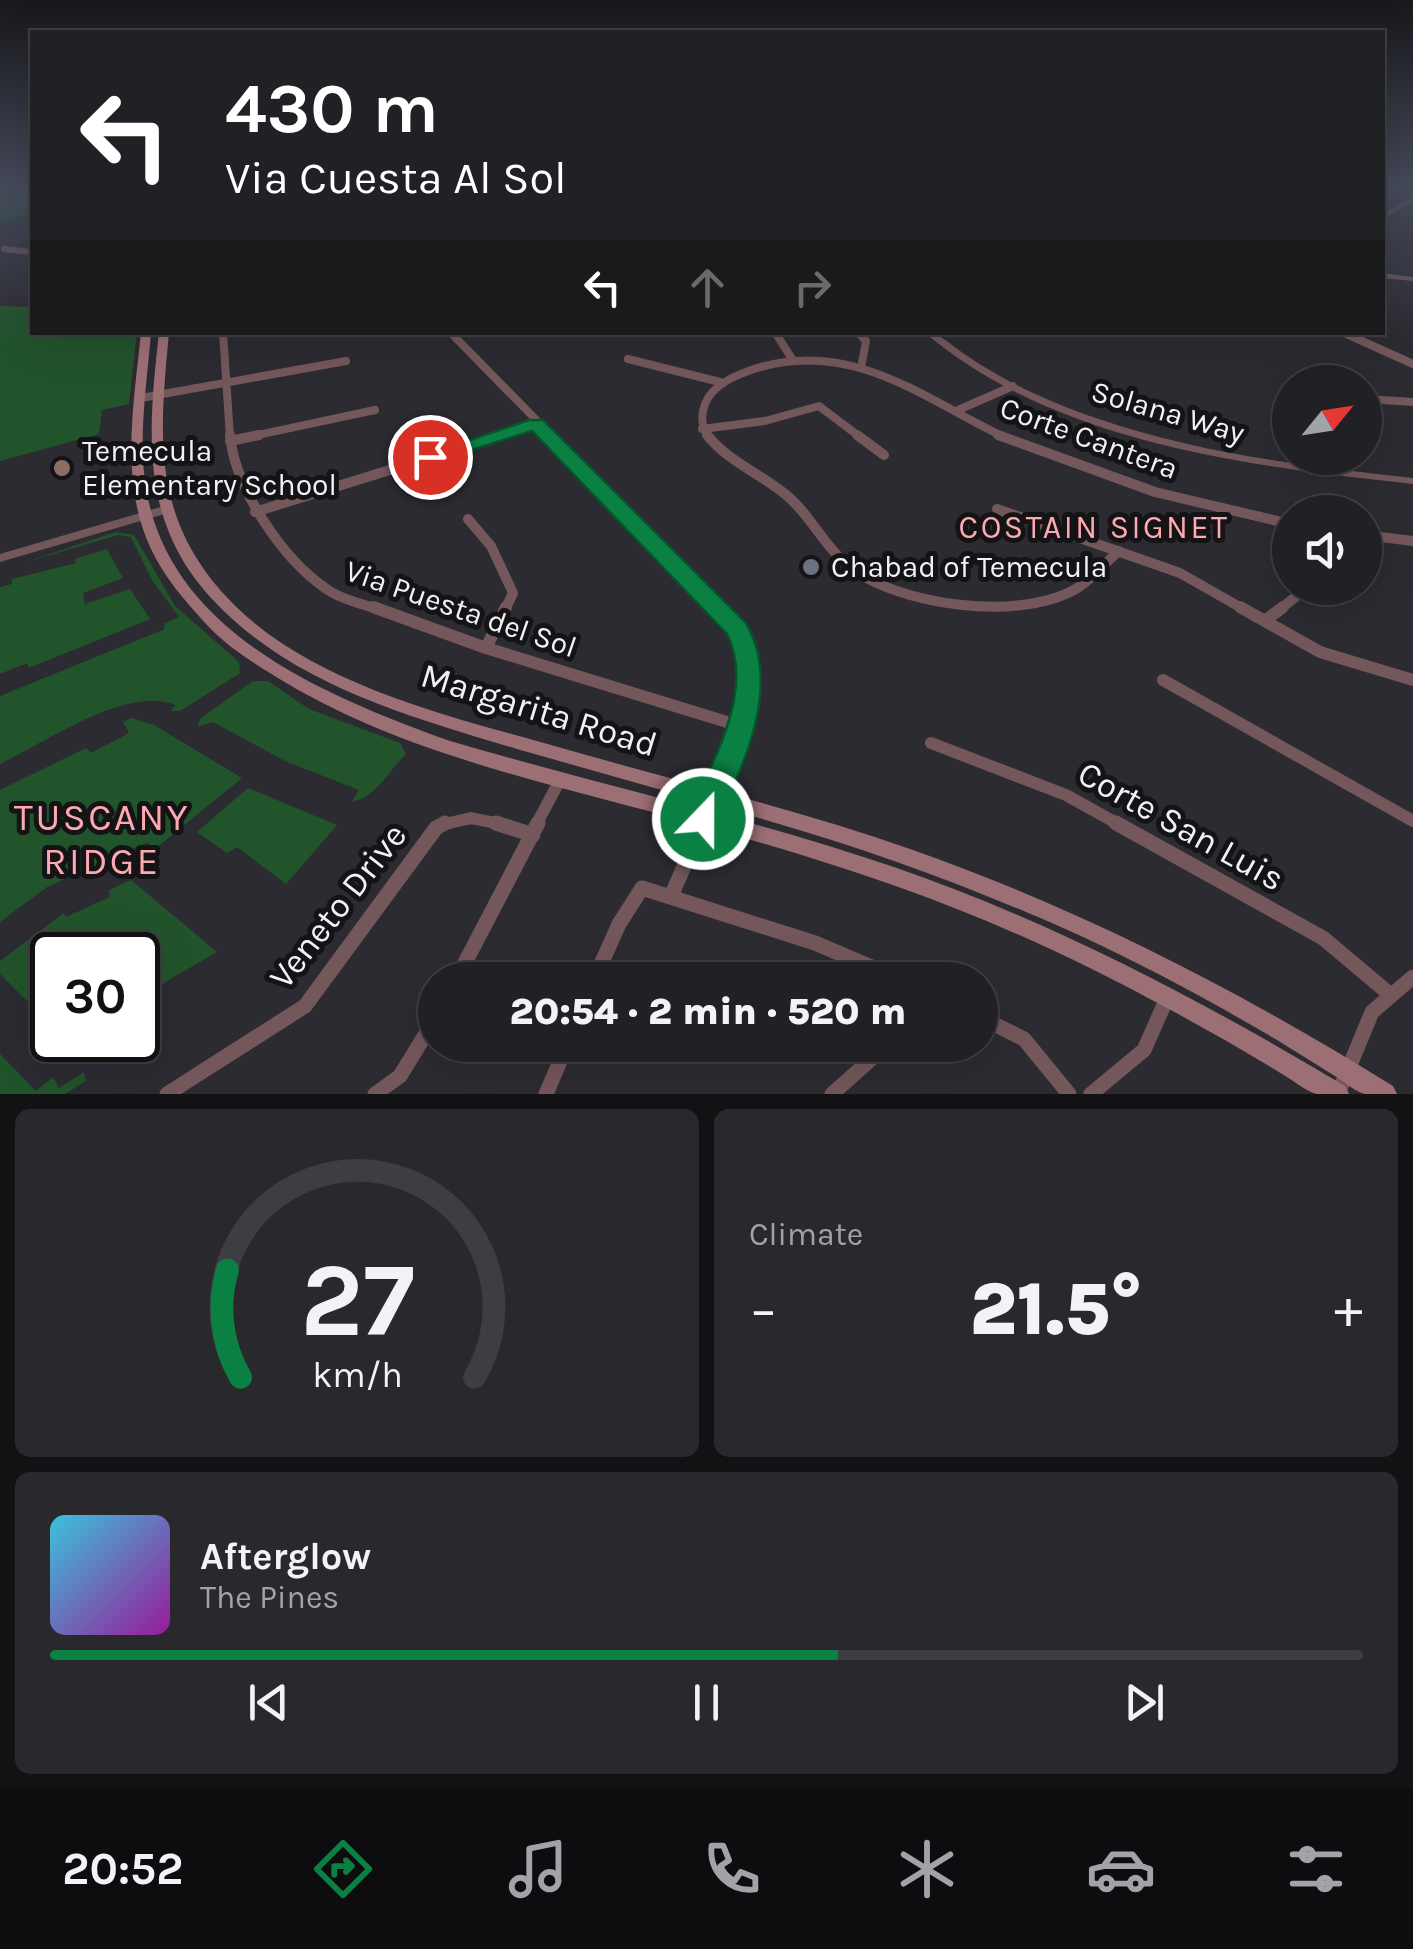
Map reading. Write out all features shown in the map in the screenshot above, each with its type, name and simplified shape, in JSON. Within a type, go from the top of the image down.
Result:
[{"type":"main road","name":"Margarita Road","points":[[146,335],[137,472],[142,516],[176,580],[202,611],[267,663],[337,701],[431,740],[892,875],[999,915],[1168,995],[1337,1094]]},
{"type":"main road","name":"Margarita Road","points":[[164,335],[157,462],[164,510],[195,570],[221,600],[263,635],[327,673],[442,719],[907,856],[1014,897],[1130,949],[1260,1017],[1385,1094]]},
{"type":"street","points":[[2,249],[30,252]]},
{"type":"street","points":[[1385,275],[1413,279]]},
{"type":"street","name":"Via Puesta del Sol","points":[[222,335],[230,441],[238,478],[255,512],[329,592],[486,648],[740,726]]},
{"type":"street","points":[[453,335],[737,629],[748,650],[751,678],[740,726],[672,894]]},
{"type":"street","points":[[777,335],[792,359]]},
{"type":"street","points":[[861,335],[866,341],[862,364]]},
{"type":"street","name":"Solana Way","points":[[933,335],[1013,386],[1162,440],[1253,462],[1413,481]]},
{"type":"street","points":[[1349,335],[1413,364]]},
{"type":"street","name":"Corte Cantera","points":[[720,382],[792,359],[862,364],[907,381],[956,411],[1037,451],[1117,480],[1272,519]]},
{"type":"street","points":[[628,360],[678,368],[720,382],[704,402],[702,428],[725,458],[787,495],[847,565],[918,598],[950,605],[1027,606],[1078,588],[1119,551]]},
{"type":"street","points":[[141,398],[346,361]]},
{"type":"street","points":[[956,411],[1013,386]]},
{"type":"street","points":[[1382,401],[1413,402]]},
{"type":"street","points":[[702,428],[765,421],[819,406],[884,455]]},
{"type":"street","points":[[230,441],[375,410]]},
{"type":"street","points":[[255,512],[536,424]]},
{"type":"street","points":[[997,508],[1180,574],[1320,652],[1413,680]]},
{"type":"street","points":[[0,558],[164,510]]},
{"type":"street","points":[[468,519],[491,546],[512,593],[486,648]]},
{"type":"street","points":[[1382,537],[1413,541]]},
{"type":"street","points":[[1266,620],[1285,605]]},
{"type":"street","points":[[1163,680],[1413,821]]},
{"type":"street","name":"Corte San Luis","points":[[931,743],[1066,795],[1322,938],[1386,991]]},
{"type":"street","points":[[465,962],[560,780]]},
{"type":"street","name":"Veneto Drive","points":[[168,1094],[305,1006],[436,828],[452,816],[464,815],[533,834]]},
{"type":"street","points":[[602,962],[619,924],[642,888],[672,894],[815,942],[861,962]]},
{"type":"street","points":[[1337,1094],[1362,1026],[1386,991],[1413,976]]},
{"type":"street","points":[[1091,1094],[1144,1050],[1168,995]]},
{"type":"street","points":[[998,1026],[1024,1039],[1070,1094]]},
{"type":"street","points":[[375,1094],[400,1076],[418,1047]]},
{"type":"street","points":[[546,1094],[560,1062]]},
{"type":"street","points":[[832,1094],[868,1062]]},
{"type":"green space","points":[[0,306],[30,307],[30,335],[137,335],[129,404],[102,410],[99,434],[0,461]]},
{"type":"green space","points":[[116,532],[134,535],[175,606],[239,662],[240,673],[180,711],[171,711],[175,705],[156,701],[110,709],[0,764],[0,696],[165,629],[164,624],[179,617],[152,580],[131,537],[118,535],[26,562]]},
{"type":"green space","points":[[107,549],[123,578],[83,593],[85,604],[130,589],[150,619],[29,668],[27,663],[0,674],[0,587],[12,584],[12,579],[76,563],[75,559]]},
{"type":"green space","points":[[253,681],[268,681],[309,709],[400,743],[406,754],[374,790],[352,801],[359,790],[285,761],[213,722],[197,727],[201,718]]},
{"type":"green space","points":[[131,718],[154,725],[242,778],[161,844],[151,849],[148,842],[47,887],[0,922],[0,790],[86,748],[91,753],[129,733],[123,722]]},
{"type":"green space","points":[[248,788],[337,825],[286,884],[237,847],[227,853],[197,832]]},
{"type":"green space","points":[[131,880],[217,952],[160,985],[160,932],[39,932],[64,913],[66,917],[110,897],[109,890]]},
{"type":"green space","points":[[30,938],[30,1004],[0,974],[0,961]]},
{"type":"green space","points":[[0,1054],[36,1091],[53,1077],[59,1088],[84,1072],[86,1081],[65,1094],[0,1094]]},
{"type":"place","name":"Temecula Elementary School","points":[[62,468]]},
{"type":"place","name":"Chabad of Temecula","points":[[811,567]]},
{"type":"district","name":"COSTAIN SIGNET","points":[[1094,527]]},
{"type":"district","name":"TUSCANY RIDGE","points":[[102,839]]},
{"type":"route","points":[[430,457],[536,424],[737,629],[748,650],[751,678],[740,726],[703,819]]}]
